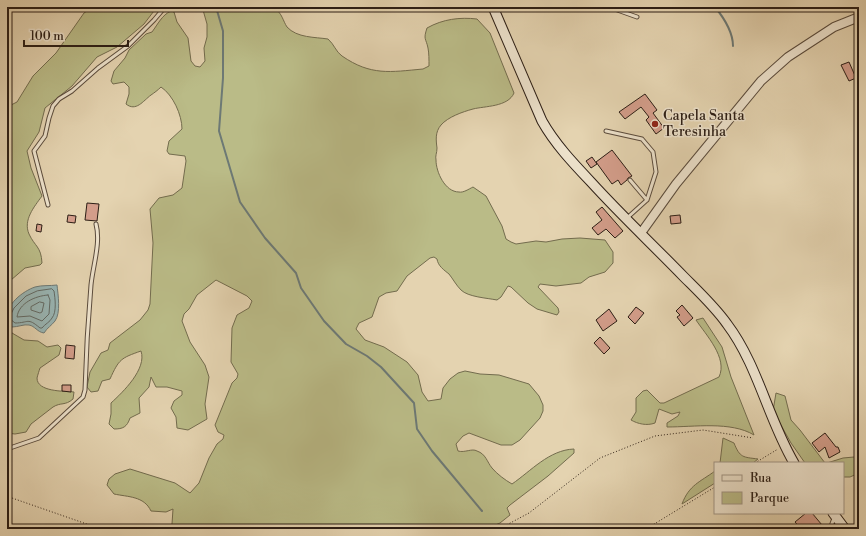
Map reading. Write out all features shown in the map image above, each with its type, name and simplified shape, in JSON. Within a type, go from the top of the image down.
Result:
[{"type":"main road","points":[[493,7],[548,133],[564,153],[625,219],[641,233],[708,302],[726,323],[738,341],[751,367],[784,445],[793,462]]},
{"type":"main road","points":[[834,515],[845,529]]},
{"type":"street","points":[[641,233],[676,184],[761,82],[788,57],[834,27],[859,17]]},
{"type":"lane","points":[[48,205],[34,151],[45,136],[49,118],[54,106],[59,99],[72,91],[98,68],[128,46],[165,7]]},
{"type":"lane","points":[[285,7],[310,10],[386,7]]},
{"type":"lane","points":[[609,7],[637,17]]},
{"type":"lane","points":[[606,131],[642,139],[653,152],[656,172],[647,200],[625,219]]},
{"type":"lane","points":[[630,180],[647,200]]},
{"type":"lane","points":[[7,449],[39,438],[83,397],[85,390],[88,313],[99,234],[96,224]]},
{"type":"lane","points":[[830,529],[834,515]]},
{"type":"path","points":[[499,529],[529,513],[600,458],[655,436],[703,430],[753,438]]},
{"type":"path","points":[[757,462],[784,445]]},
{"type":"path","points":[[646,529],[714,488]]},
{"type":"path","points":[[7,495],[101,529]]},
{"type":"green space","points":[[93,7],[157,7],[144,24],[117,47],[97,57],[72,86],[45,108],[39,132],[27,151],[31,168],[42,196],[30,214],[27,224],[29,234],[39,250],[42,263],[40,265],[25,268],[11,280],[9,287],[11,294],[7,305],[7,108],[17,102],[33,76],[56,53],[84,13]]},
{"type":"green space","points":[[210,7],[254,7],[275,9],[291,31],[301,35],[328,39],[340,54],[352,62],[362,67],[381,71],[423,69],[429,66],[425,37],[426,32],[427,28],[439,23],[464,18],[477,19],[490,33],[514,93],[507,101],[464,112],[451,117],[441,125],[436,136],[436,165],[442,180],[450,189],[454,191],[462,192],[473,187],[486,196],[502,226],[506,239],[511,242],[516,244],[580,238],[605,240],[613,252],[613,263],[605,272],[589,277],[581,283],[556,286],[540,284],[538,287],[558,308],[559,312],[557,315],[537,309],[508,286],[501,297],[497,300],[468,294],[459,288],[449,274],[440,266],[437,259],[434,257],[430,258],[407,276],[397,291],[386,293],[379,297],[372,317],[359,323],[356,329],[365,340],[384,347],[407,362],[418,375],[422,392],[428,401],[441,399],[443,388],[450,379],[458,373],[465,371],[480,374],[499,375],[529,384],[539,396],[543,405],[543,411],[540,418],[520,440],[512,445],[501,445],[469,433],[463,436],[456,444],[458,451],[475,450],[480,452],[496,472],[512,484],[548,457],[565,450],[574,449],[574,453],[548,476],[507,508],[510,515],[500,523],[486,529],[165,529],[172,524],[173,509],[166,512],[151,511],[144,502],[140,500],[114,494],[107,485],[109,479],[115,474],[130,469],[175,483],[190,493],[199,483],[209,458],[217,444],[223,439],[224,435],[218,432],[215,425],[232,383],[237,378],[238,374],[231,362],[232,328],[237,315],[249,308],[252,301],[247,296],[216,280],[197,295],[189,309],[184,314],[182,321],[190,342],[205,365],[209,377],[205,404],[207,419],[188,430],[177,428],[176,417],[171,408],[174,401],[182,395],[182,391],[167,387],[156,387],[151,377],[149,387],[139,398],[140,413],[130,418],[128,424],[120,429],[114,429],[109,424],[111,403],[133,380],[141,365],[141,351],[121,360],[110,379],[102,381],[98,391],[91,392],[87,387],[90,372],[101,353],[108,350],[110,343],[140,320],[148,310],[150,304],[153,243],[150,209],[159,198],[173,195],[182,188],[186,161],[185,156],[169,154],[167,151],[169,141],[182,129],[179,112],[169,95],[161,87],[139,105],[133,107],[130,106],[126,104],[129,94],[129,87],[124,82],[113,84],[111,81],[114,71],[125,58],[129,50],[146,34],[152,32],[163,17],[171,11],[174,12],[177,22],[188,38],[191,61],[195,66],[200,67],[205,61],[204,48],[207,37],[207,24],[203,10]]},
{"type":"green space","points":[[703,318],[722,347],[731,377],[754,435],[745,431],[723,426],[667,427],[667,423],[678,416],[680,412],[672,414],[659,409],[655,423],[643,424],[631,420],[636,412],[636,398],[643,391],[647,390],[660,403],[664,403],[719,377],[721,362],[715,347],[696,320]]},
{"type":"green space","points":[[7,326],[12,333],[24,340],[38,341],[47,347],[58,345],[61,348],[59,355],[40,368],[37,378],[38,383],[41,386],[52,390],[74,392],[73,399],[53,407],[31,424],[26,432],[15,434],[7,433]]},
{"type":"green space","points":[[776,393],[785,396],[791,420],[824,462],[804,462],[791,443],[773,411]]},
{"type":"green space","points":[[723,438],[734,443],[738,452],[743,456],[758,459],[754,462],[720,462]]},
{"type":"green space","points":[[854,457],[859,460],[859,473],[850,477],[844,477],[844,462],[830,462],[843,458]]},
{"type":"green space","points":[[714,472],[714,484],[682,504],[688,492],[700,481]]},
{"type":"water","points":[[57,285],[59,303],[57,318],[44,333],[29,325],[11,326],[7,319],[7,314],[12,304],[20,295],[35,287]]},
{"type":"building","points":[[849,62],[856,78],[849,81],[841,65]]},
{"type":"building","points":[[645,94],[657,110],[653,113],[664,128],[656,134],[646,120],[649,117],[641,107],[625,119],[619,112]]},
{"type":"building","points":[[612,150],[632,176],[621,185],[618,180],[612,184],[596,162]]},
{"type":"building","points":[[592,157],[597,164],[591,168],[586,161]]},
{"type":"building","points":[[87,203],[99,204],[97,221],[85,220]]},
{"type":"building","points":[[602,207],[623,231],[615,238],[606,229],[598,235],[592,228],[602,220],[596,212]]},
{"type":"building","points":[[68,215],[76,216],[75,223],[67,222]]},
{"type":"building","points":[[680,215],[681,223],[671,224],[670,216]]},
{"type":"building","points":[[37,224],[42,225],[41,232],[36,231]]},
{"type":"building","points":[[682,305],[693,318],[684,326],[677,317],[680,315],[676,311]]},
{"type":"building","points":[[636,307],[644,313],[635,324],[628,317]]},
{"type":"building","points":[[609,309],[617,321],[603,331],[596,320]]},
{"type":"building","points":[[600,337],[610,348],[604,354],[594,343]]},
{"type":"building","points":[[66,345],[75,346],[74,359],[65,358]]},
{"type":"building","points":[[62,385],[71,385],[71,392],[62,391]]},
{"type":"building","points":[[825,433],[836,447],[838,447],[840,452],[829,458],[825,447],[819,452],[812,443]]},
{"type":"building","points":[[805,514],[813,514],[822,525],[817,529],[808,529],[806,526],[801,529],[795,522]]},
{"type":"waterway","points":[[216,7],[223,31],[223,78],[219,131],[240,202],[265,238],[296,273],[301,288],[324,321],[346,344],[367,356],[381,367],[414,403],[417,429],[432,451],[482,511]]},
{"type":"waterway","points":[[715,7],[725,20],[730,30],[733,46]]},
{"type":"place","name":"Capela Santa Teresinha","points":[[655,124]]}]
